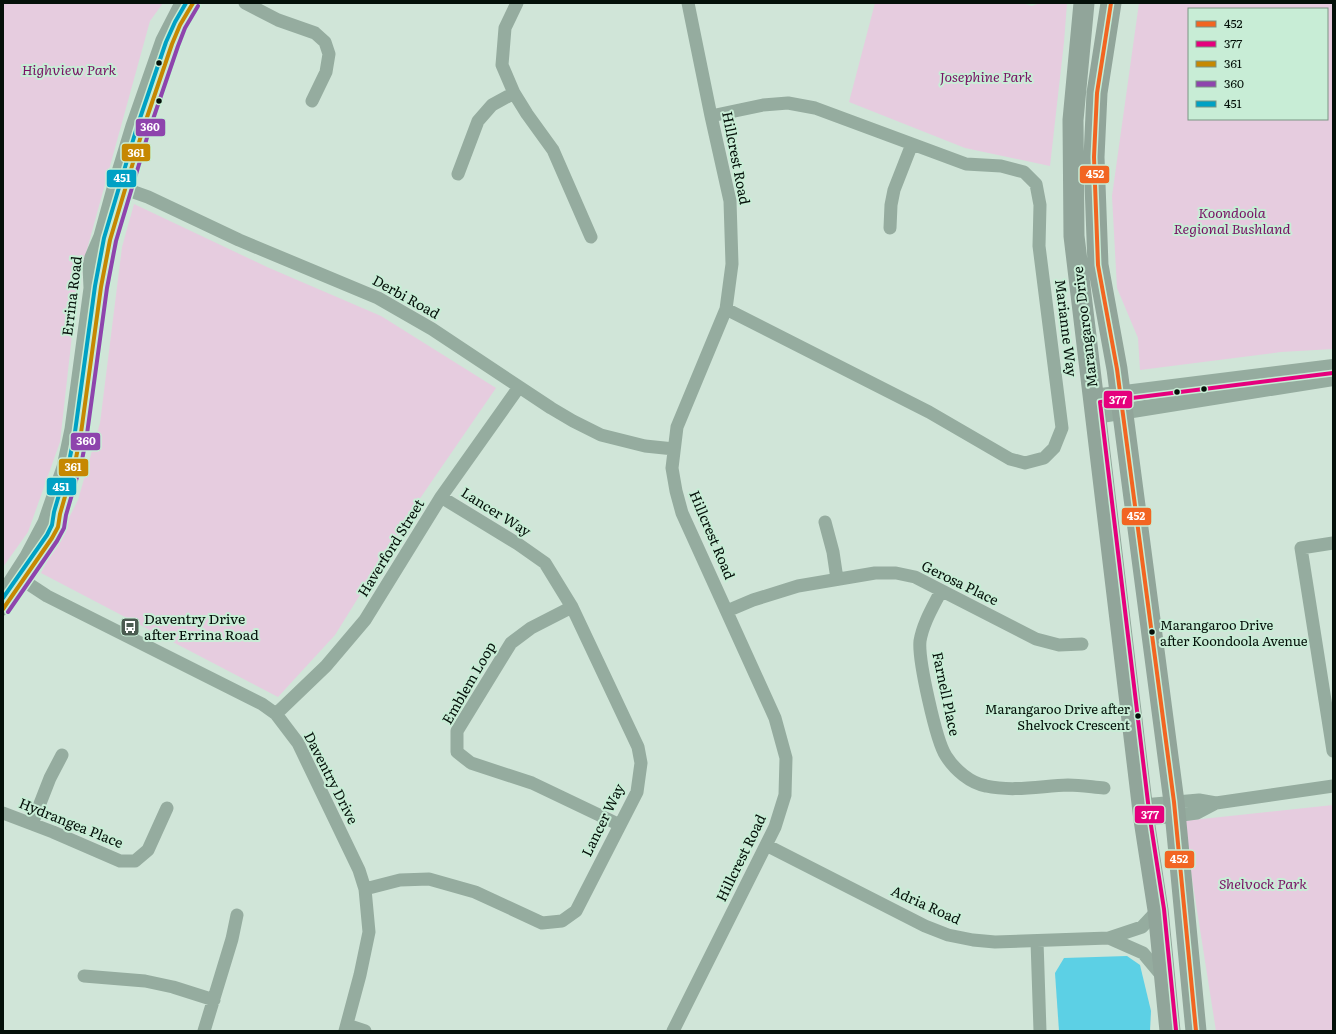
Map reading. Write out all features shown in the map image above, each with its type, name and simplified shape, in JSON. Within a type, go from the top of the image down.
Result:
[{"type":"main road","name":"Marangaroo Drive","points":[[1084,3],[1073,120],[1074,236],[1144,812],[1158,910],[1170,1031]]},
{"type":"main road","name":"Marangaroo Drive","points":[[1111,3],[1097,93],[1094,157],[1098,265],[1117,369],[1174,809],[1196,1031]]},
{"type":"street","name":"Errina Road","points":[[3,592],[19,578],[52,538],[58,527],[61,509],[76,458],[101,287],[119,187],[162,40],[181,3]]},
{"type":"street","name":"Errina Road","points":[[119,187],[143,129],[172,44],[180,25],[193,3]]},
{"type":"street","points":[[245,3],[278,20],[315,33],[325,42],[330,54],[326,72],[312,101]]},
{"type":"street","points":[[517,3],[505,28],[502,65],[514,92],[527,114],[553,150],[591,237]]},
{"type":"street","name":"Hillcrest Road","points":[[672,1031],[775,827],[785,795],[786,758],[775,718],[682,513],[672,468],[677,427],[726,309],[732,264],[730,201],[688,3]]},
{"type":"street","points":[[458,174],[478,121],[492,105],[514,92]]},
{"type":"street","name":"Marianne Way","points":[[711,116],[763,105],[788,103],[815,108],[966,164],[1000,166],[1024,172],[1036,184],[1040,205],[1039,246],[1062,428],[1054,448],[1044,458],[1025,463],[1010,459],[928,412],[726,309]]},
{"type":"street","points":[[890,228],[891,205],[894,190],[912,144]]},
{"type":"street","name":"Derbi Road","points":[[119,187],[148,197],[239,240],[378,298],[432,329],[550,408],[601,435],[645,446],[674,449]]},
{"type":"street","points":[[1094,407],[1333,367]]},
{"type":"street","points":[[1121,403],[1333,378]]},
{"type":"street","name":"Haverford Street","points":[[276,714],[326,666],[365,620],[441,497],[519,387]]},
{"type":"street","name":"Lancer Way","points":[[365,889],[400,880],[429,880],[475,892],[542,923],[562,921],[576,911],[637,792],[642,763],[638,748],[572,607],[544,563],[518,544],[441,497]]},
{"type":"street","points":[[825,522],[833,552],[837,579]]},
{"type":"street","points":[[1333,543],[1301,548],[1333,751]]},
{"type":"street","name":"Gerosa Place","points":[[727,611],[753,600],[798,586],[875,573],[896,573],[915,577],[1036,639],[1059,645],[1082,644]]},
{"type":"street","name":"Errina Road","points":[[3,610],[19,578]]},
{"type":"street","name":"Daventry Drive","points":[[19,578],[47,596],[262,704],[276,714],[298,743],[358,870],[365,889],[369,932],[360,975],[346,1028]]},
{"type":"street","name":"Farnell Place","points":[[941,591],[925,622],[920,642],[921,661],[937,735],[946,756],[963,776],[985,786],[1007,789],[1070,785],[1104,788]]},
{"type":"street","name":"Emblem Loop","points":[[572,607],[531,628],[511,643],[457,731],[457,752],[471,763],[532,784],[620,825]]},
{"type":"street","points":[[32,824],[50,778],[62,755]]},
{"type":"street","points":[[1144,812],[1174,809],[1199,800],[1216,803],[1333,786]]},
{"type":"street","name":"Hydrangea Place","points":[[3,813],[53,832],[120,861],[135,862],[148,850],[167,808]]},
{"type":"street","name":"Adria Road","points":[[766,845],[918,922],[948,935],[973,940],[995,942],[1109,938],[1142,927],[1158,910]]},
{"type":"street","points":[[204,1031],[232,939],[237,915]]},
{"type":"street","name":"Adria Road","points":[[1109,938],[1143,952],[1165,978]]},
{"type":"street","points":[[1036,941],[1040,1031]]},
{"type":"street","points":[[84,976],[152,983],[173,987],[214,1000]]},
{"type":"street","points":[[346,1028],[365,1031]]},
{"type":"green space","name":"Highview Park","points":[[3,3],[163,3],[150,21],[78,282],[60,442],[28,532],[3,567]]},
{"type":"green space","name":"Josephine Park","points":[[875,3],[1022,3],[1032,6],[1040,3],[1067,3],[1050,166],[965,148],[849,102]]},
{"type":"green space","name":"Koondoola Regional Bushland","points":[[1139,3],[1333,3],[1333,349],[1281,352],[1140,370],[1138,338],[1117,288],[1112,196]]},
{"type":"green space","points":[[134,204],[267,267],[381,316],[496,388],[421,497],[335,635],[278,697],[41,573],[78,500],[100,423],[122,247]]},
{"type":"green space","name":"Shelvock Park","points":[[1333,805],[1333,1031],[1216,1031],[1183,821]]},
{"type":"water","points":[[1127,956],[1140,965],[1151,1011],[1150,1031],[1059,1031],[1055,973],[1064,958]]},
{"type":"transit line","name":"451","points":[[3,598],[47,535],[52,525],[75,432],[95,286],[104,238],[137,127],[166,42],[186,3]]},
{"type":"transit line","name":"361","points":[[3,609],[58,527],[81,433],[101,287],[110,240],[143,129],[172,44],[180,25],[193,3]]},
{"type":"transit line","name":"452","points":[[1111,3],[1097,93],[1094,157],[1098,265],[1117,369],[1174,802],[1196,1031]]},
{"type":"transit line","name":"360","points":[[8,612],[57,541],[64,528],[66,515],[82,460],[87,434],[107,288],[116,241],[149,131],[178,46],[185,28],[198,6]]},
{"type":"transit line","name":"377","points":[[1176,1030],[1164,909],[1150,819],[1100,402],[1333,373]]},
{"type":"place","name":"Daventry Drive after Errina Road","points":[[130,627]]},
{"type":"place","name":"Marangaroo Drive after Koondoola Avenue","points":[[1152,632]]},
{"type":"place","name":"Marangaroo Drive after Shelvock Crescent","points":[[1138,716]]}]
